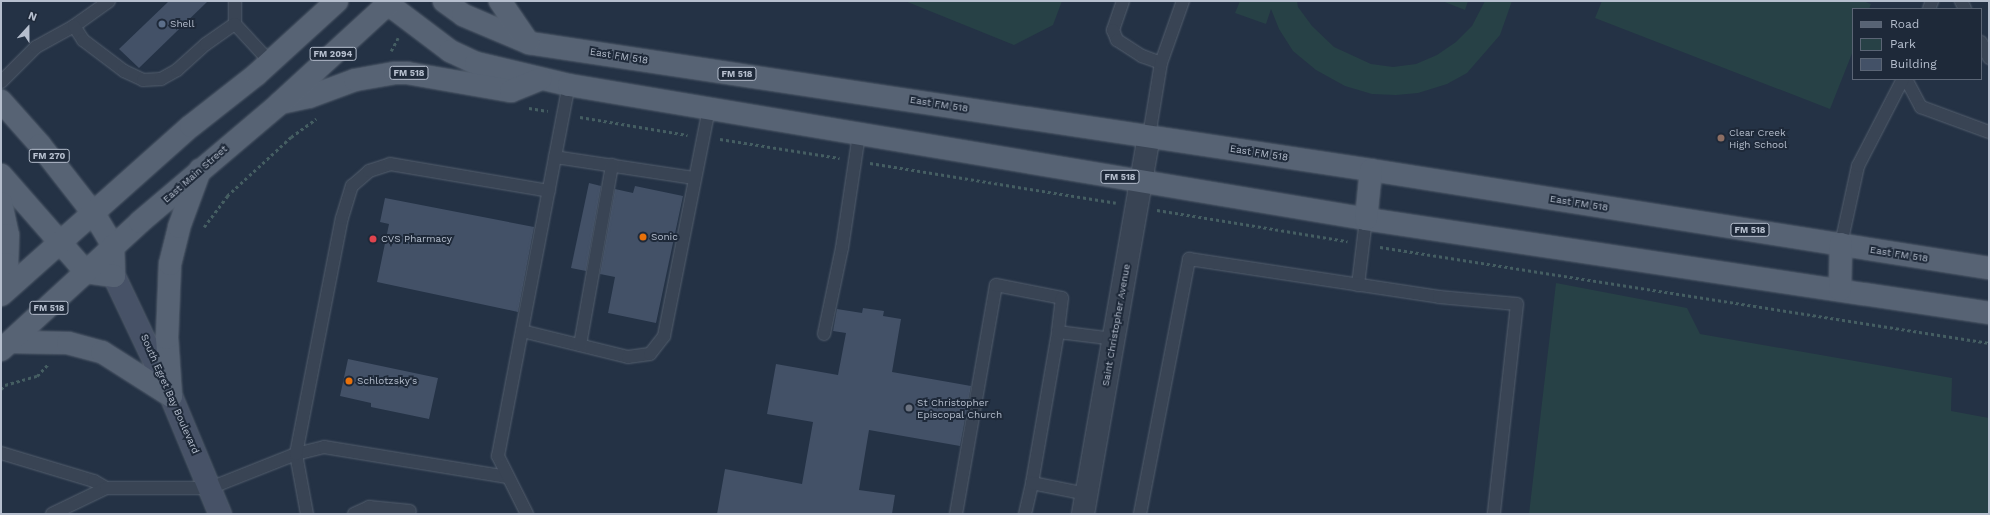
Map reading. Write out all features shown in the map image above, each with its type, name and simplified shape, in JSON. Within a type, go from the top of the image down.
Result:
[{"type":"main road","points":[[1,295],[94,214],[191,126],[257,74],[269,61],[337,1]]},
{"type":"main road","name":"FM 518","points":[[444,1],[463,15],[529,43]]},
{"type":"main road","points":[[500,1],[529,43]]},
{"type":"main road","points":[[387,2],[450,51],[476,63],[541,79]]},
{"type":"main road","name":"East Main Street","points":[[6,346],[113,246],[202,167],[278,104],[387,2]]},
{"type":"main road","name":"East FM 518","points":[[529,43],[1371,170],[1989,268]]},
{"type":"main road","name":"FM 518","points":[[278,104],[309,97],[355,80],[394,73],[407,73],[511,91],[541,79],[709,109],[1142,180],[1366,219],[1989,313]]},
{"type":"main road","name":"FM 270","points":[[1,101],[40,145],[94,214],[113,246],[114,276]]},
{"type":"main road","points":[[171,396],[167,331],[170,264],[179,227],[202,167]]},
{"type":"main road","points":[[1366,219],[1371,170]]},
{"type":"main road","points":[[1,176],[86,272],[114,276]]},
{"type":"main road","points":[[1,203],[8,235],[6,264],[1,274]]},
{"type":"main road","points":[[1840,290],[1841,244]]},
{"type":"main road","name":"South Egret Bay Boulevard","points":[[114,276],[171,396],[220,514]]},
{"type":"main road","points":[[6,346],[68,343],[102,352],[171,396]]},
{"type":"street","name":"Saint Christopher Avenue","points":[[1085,504],[1150,136]]},
{"type":"lane","points":[[1,82],[36,47],[74,26],[110,1]]},
{"type":"lane","points":[[235,1],[235,24],[269,61]]},
{"type":"lane","points":[[1123,1],[1113,30],[1117,40],[1142,56],[1161,63]]},
{"type":"lane","points":[[1150,136],[1161,63],[1183,1]]},
{"type":"lane","points":[[74,26],[83,40],[124,71],[143,80],[161,79],[177,70],[206,44],[235,24]]},
{"type":"lane","points":[[1982,44],[1989,58]]},
{"type":"lane","points":[[1841,244],[1858,166],[1903,80]]},
{"type":"lane","points":[[1905,80],[1921,107],[1989,132]]},
{"type":"lane","points":[[527,514],[507,477],[498,456],[569,85]]},
{"type":"lane","points":[[522,331],[628,357],[650,354],[664,336],[694,178],[709,109]]},
{"type":"lane","points":[[824,334],[842,248],[859,134]]},
{"type":"lane","points":[[555,157],[694,178]]},
{"type":"lane","points":[[308,514],[296,454],[342,218],[352,186],[369,171],[390,164],[549,191]]},
{"type":"lane","points":[[580,345],[612,165]]},
{"type":"lane","points":[[1358,285],[1366,219]]},
{"type":"lane","points":[[1140,514],[1189,259],[1443,298],[1517,304],[1494,514]]},
{"type":"lane","points":[[956,514],[996,285],[1062,298],[1058,332],[1032,483],[1025,514]]},
{"type":"lane","points":[[1058,332],[1114,339]]},
{"type":"lane","points":[[52,514],[106,488],[210,488],[296,454],[324,448],[507,477]]},
{"type":"lane","points":[[1,453],[94,481],[106,488]]},
{"type":"lane","points":[[1032,483],[1085,504]]},
{"type":"lane","points":[[354,514],[369,508],[410,511]]},
{"type":"path","points":[[526,108],[564,113],[595,121],[855,160],[1363,244],[1554,272],[1989,343]]},
{"type":"path","points":[[200,234],[213,212],[227,196],[291,137],[322,116]]},
{"type":"path","points":[[1,389],[5,385],[37,376],[46,369],[50,360]]},
{"type":"green space","points":[[905,1],[1062,1],[1053,25],[1014,45]]},
{"type":"green space","points":[[1240,1],[1297,1],[1298,7],[1312,26],[1334,47],[1371,64],[1393,67],[1416,64],[1437,55],[1456,42],[1472,26],[1485,1],[1512,1],[1500,35],[1467,73],[1447,84],[1418,93],[1396,95],[1372,94],[1345,86],[1316,70],[1293,51],[1279,29],[1271,9],[1266,24],[1235,13]]},
{"type":"green space","points":[[1442,1],[1468,1],[1465,10]]},
{"type":"green space","points":[[1602,1],[1863,1],[1871,4],[1869,8],[1852,8],[1852,54],[1830,109],[1595,18]]},
{"type":"green space","points":[[1556,283],[1687,308],[1700,334],[1952,378],[1951,411],[1989,418],[1989,514],[1529,514]]},
{"type":"building","points":[[169,1],[208,1],[139,68],[119,49]]},
{"type":"building","points":[[589,183],[601,186],[586,271],[571,268]]},
{"type":"building","points":[[635,186],[683,196],[656,323],[608,313],[615,277],[600,274],[615,189],[633,193]]},
{"type":"building","points":[[385,198],[534,227],[518,312],[377,282],[389,224],[380,222]]},
{"type":"building","name":"St Christopher Episcopal Church","points":[[863,308],[884,311],[883,316],[901,319],[892,372],[971,386],[960,446],[869,430],[859,490],[895,495],[892,514],[717,514],[725,469],[802,484],[813,422],[767,414],[776,364],[838,375],[846,333],[833,331],[837,309],[862,313]]},
{"type":"building","points":[[348,359],[438,378],[429,419],[371,407],[371,403],[340,396]]},
{"type":"place","name":"Shell","points":[[162,24]]},
{"type":"place","name":"Clear Creek High School","points":[[1721,138]]},
{"type":"place","name":"Sonic","points":[[643,237]]},
{"type":"place","name":"CVS Pharmacy","points":[[373,239]]},
{"type":"place","name":"Schlotzsky's","points":[[349,381]]},
{"type":"place","name":"St Christopher Episcopal Church","points":[[909,408]]}]
